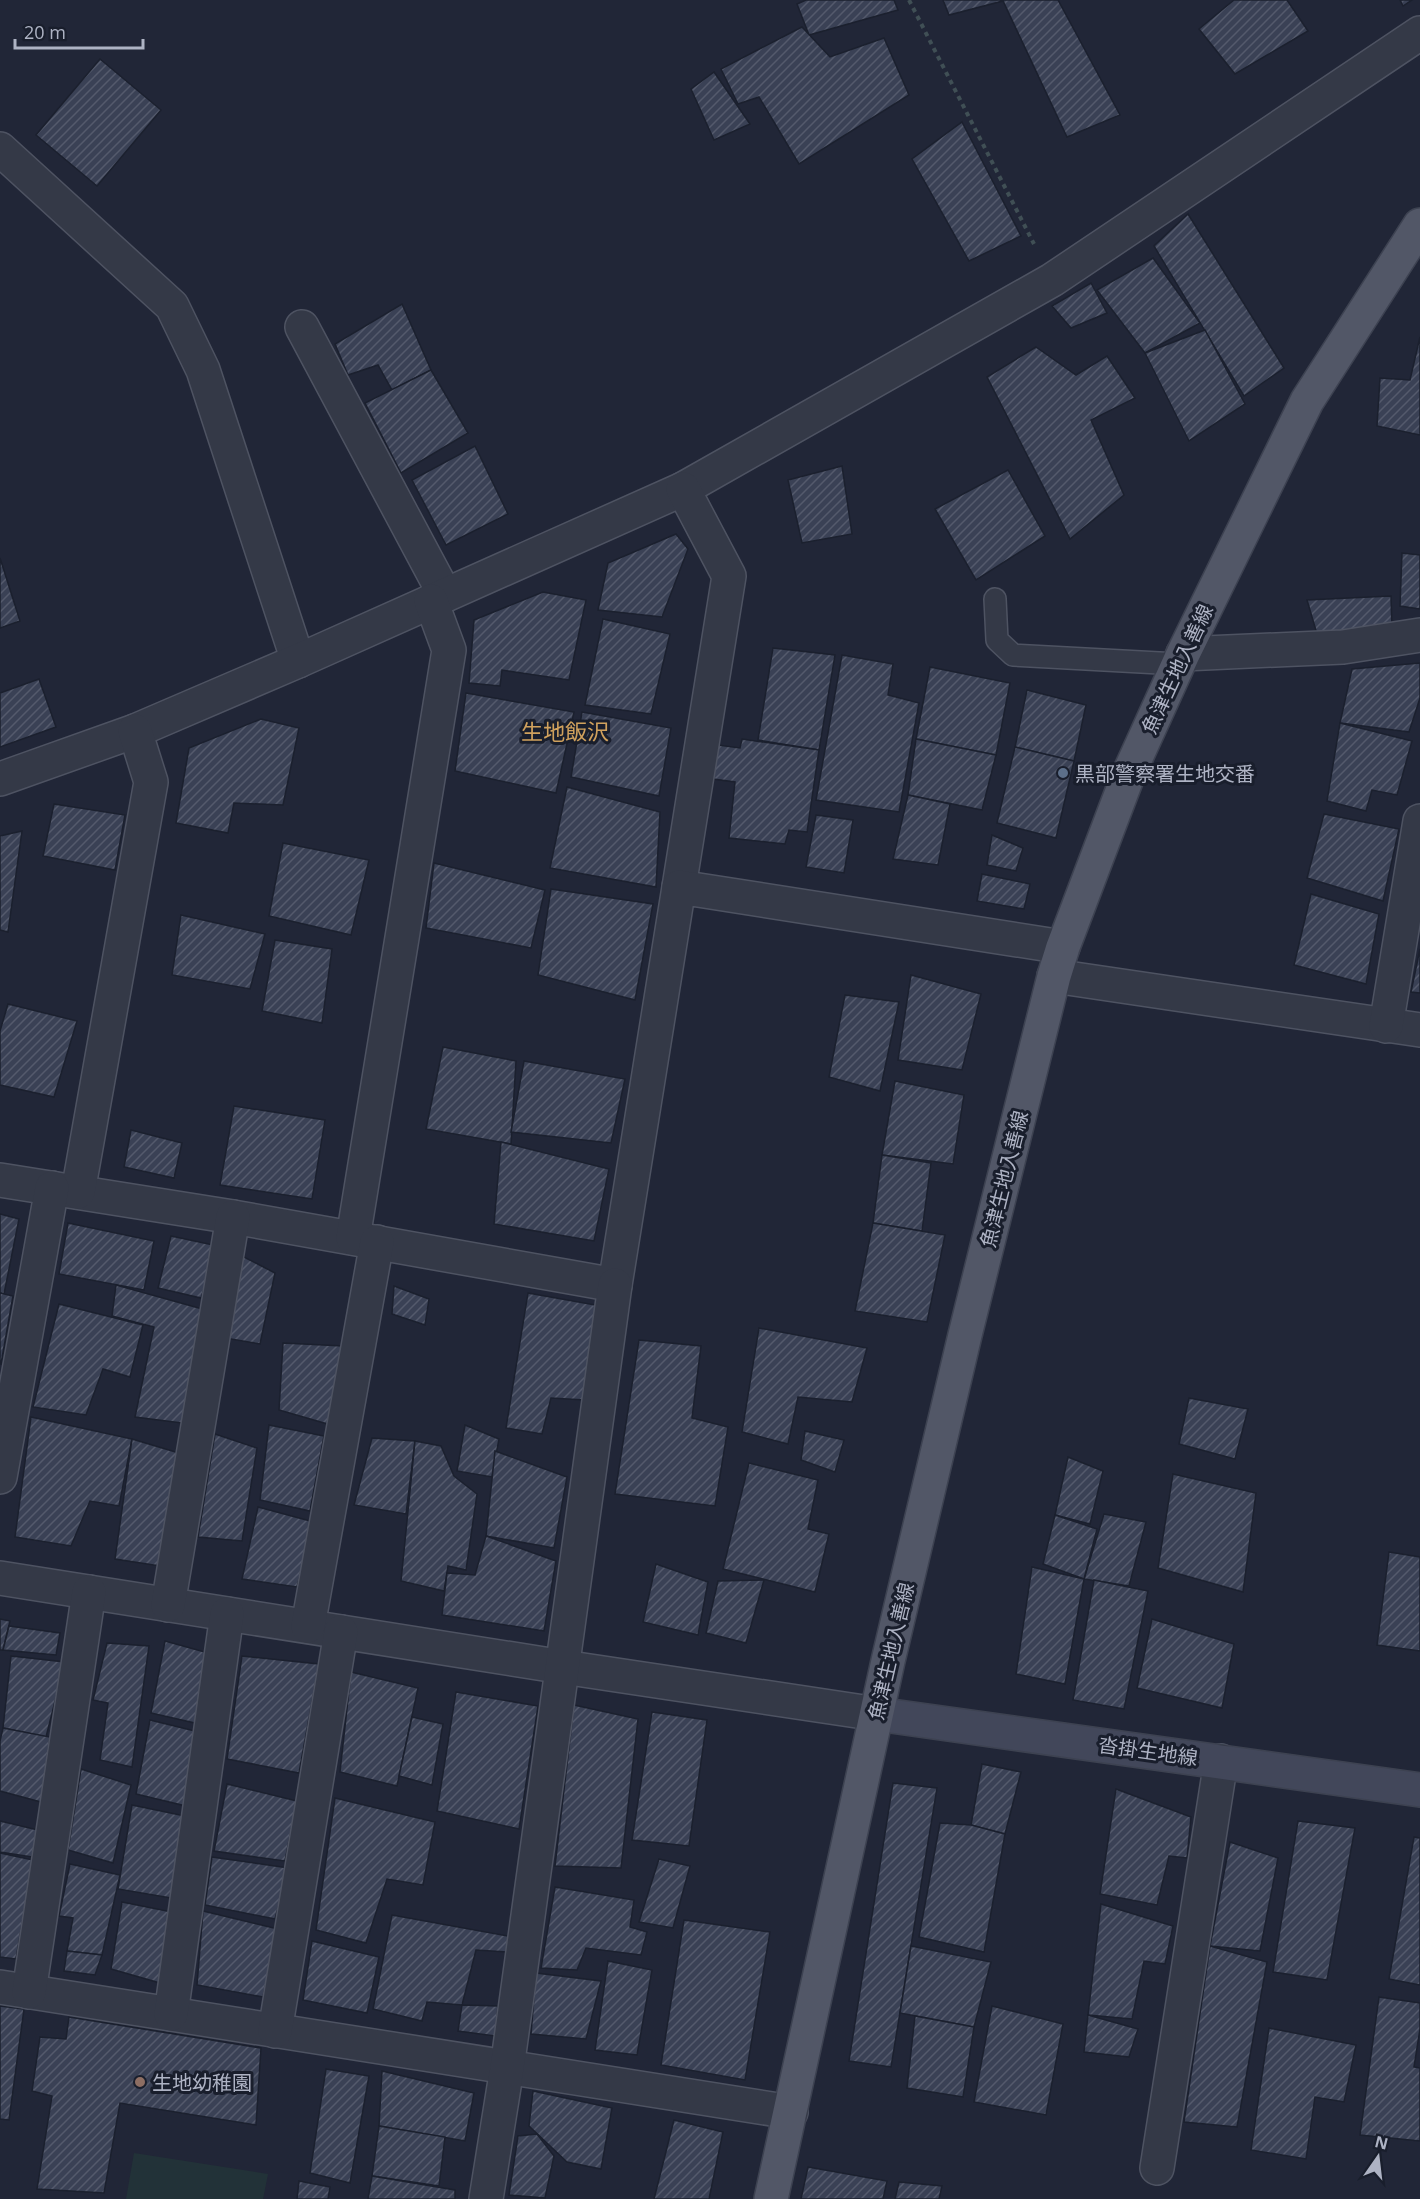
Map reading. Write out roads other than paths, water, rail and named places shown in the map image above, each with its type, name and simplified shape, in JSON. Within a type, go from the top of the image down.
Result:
[{"type":"main road","name":"魚津生地入善線","points":[[771,2199],[877,1714],[965,1335],[1059,962],[1129,773],[1180,659],[1307,400],[1420,225]]},
{"type":"main road","name":"沓掛生地線","points":[[877,1714],[1420,1790]]},
{"type":"street","points":[[0,779],[135,730],[298,661],[683,489],[1052,280],[1420,33]]},
{"type":"street","points":[[0,149],[172,306],[203,370],[298,661]]},
{"type":"street","points":[[302,327],[438,598],[448,650],[308,1626]]},
{"type":"street","points":[[486,2199],[507,2067],[615,1285],[729,576],[683,489]]},
{"type":"street","points":[[1180,659],[1343,647],[1420,635]]},
{"type":"street","points":[[0,1477],[65,1190],[151,782],[135,730]]},
{"type":"street","points":[[1386,1026],[1420,822]]},
{"type":"street","points":[[679,887],[1386,1026],[1420,1030]]},
{"type":"street","points":[[0,1180],[233,1217],[615,1285]]},
{"type":"street","points":[[168,1605],[233,1217]]},
{"type":"street","points":[[0,1578],[877,1714]]},
{"type":"street","points":[[89,1592],[14,1990],[791,2112]]},
{"type":"street","points":[[171,2014],[228,1614]]},
{"type":"street","points":[[275,2031],[340,1632]]},
{"type":"street","points":[[1157,2168],[1221,1761]]},
{"type":"lane","points":[[994,599],[997,640],[1013,655],[1180,659]]},
{"type":"place","name":"黒部警察署生地交番","points":[[1063,773]]},
{"type":"place","name":"生地幼稚園","points":[[140,2082]]},
{"type":"district","name":"生地飯沢","points":[[565,731]]}]
